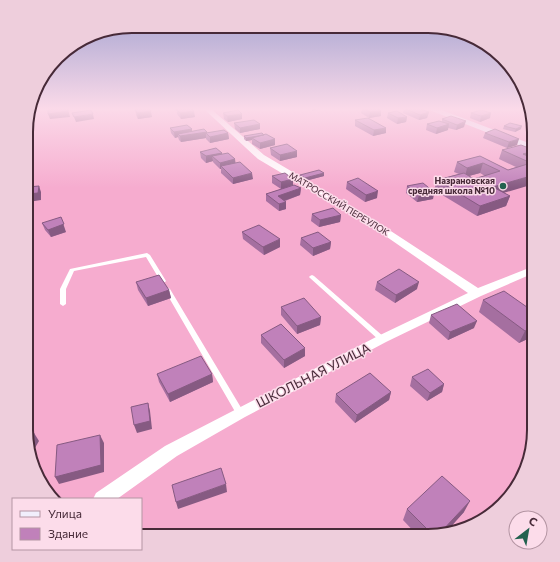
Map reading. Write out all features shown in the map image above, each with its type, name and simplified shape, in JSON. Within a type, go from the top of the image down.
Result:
[{"type":"street","name":"МАТРОССКИЙ ПЕРЕУЛОК","points":[[237,135],[261,157],[374,224],[477,293]]},
{"type":"street","points":[[500,135],[527,145]]},
{"type":"street","name":"ШКОЛЬНАЯ УЛИЦА","points":[[103,498],[171,451],[240,413],[382,339],[477,293],[527,272]]},
{"type":"lane","points":[[63,304],[63,289],[72,270],[147,255],[240,413]]},
{"type":"lane","points":[[312,277],[382,339]]},
{"type":"building","points":[[249,135],[263,135],[246,138],[244,136]]},
{"type":"building","points":[[268,135],[275,139],[260,143],[252,138]]},
{"type":"building","points":[[491,135],[510,135],[519,139],[509,142]]},
{"type":"building","points":[[287,144],[297,151],[280,155],[270,148]]},
{"type":"building","points":[[521,145],[527,147],[527,153],[523,154],[527,156],[527,161],[502,150]]},
{"type":"building","points":[[216,148],[222,153],[206,156],[200,152]]},
{"type":"building","points":[[228,153],[235,159],[220,163],[212,156]]},
{"type":"building","points":[[480,156],[508,170],[527,164],[527,177],[493,187],[510,196],[480,206],[437,180],[464,173],[474,179],[500,171],[483,163],[467,168],[457,162]]},
{"type":"building","points":[[240,162],[252,173],[233,178],[221,166]]},
{"type":"building","points":[[319,170],[324,173],[305,178],[300,175]]},
{"type":"building","points":[[285,173],[293,179],[281,182],[272,176]]},
{"type":"building","points":[[358,178],[378,191],[366,195],[347,182]]},
{"type":"building","points":[[423,183],[434,192],[419,195],[407,186]]},
{"type":"building","points":[[294,185],[301,188],[278,196],[286,202],[279,204],[266,194]]},
{"type":"building","points":[[39,186],[38,193],[33,194],[33,187]]},
{"type":"building","points":[[333,208],[341,215],[320,220],[312,214]]},
{"type":"building","points":[[61,217],[64,224],[48,230],[42,223]]},
{"type":"building","points":[[259,225],[280,239],[263,247],[242,232]]},
{"type":"building","points":[[318,232],[331,242],[313,248],[301,238]]},
{"type":"building","points":[[399,269],[419,282],[396,295],[377,282]]},
{"type":"building","points":[[159,275],[169,290],[146,298],[136,282]]},
{"type":"building","points":[[504,291],[527,307],[527,330],[525,331],[483,300]]},
{"type":"building","points":[[304,298],[321,317],[297,326],[281,307]]},
{"type":"building","points":[[457,304],[477,321],[450,332],[431,315]]},
{"type":"building","points":[[281,324],[305,348],[284,360],[261,335]]},
{"type":"building","points":[[201,356],[212,374],[168,394],[157,374]]},
{"type":"building","points":[[428,369],[444,384],[430,393],[412,377]]},
{"type":"building","points":[[370,373],[391,392],[357,415],[336,394]]},
{"type":"building","points":[[148,403],[150,421],[134,425],[131,407]]},
{"type":"building","points":[[100,435],[101,465],[55,477],[57,445]]},
{"type":"building","points":[[221,468],[226,484],[176,502],[172,485]]},
{"type":"building","points":[[442,476],[470,501],[445,527],[435,529],[427,529],[407,509]]},
{"type":"place","name":"Назрановская средняя школа №10","points":[[503,186]]}]
